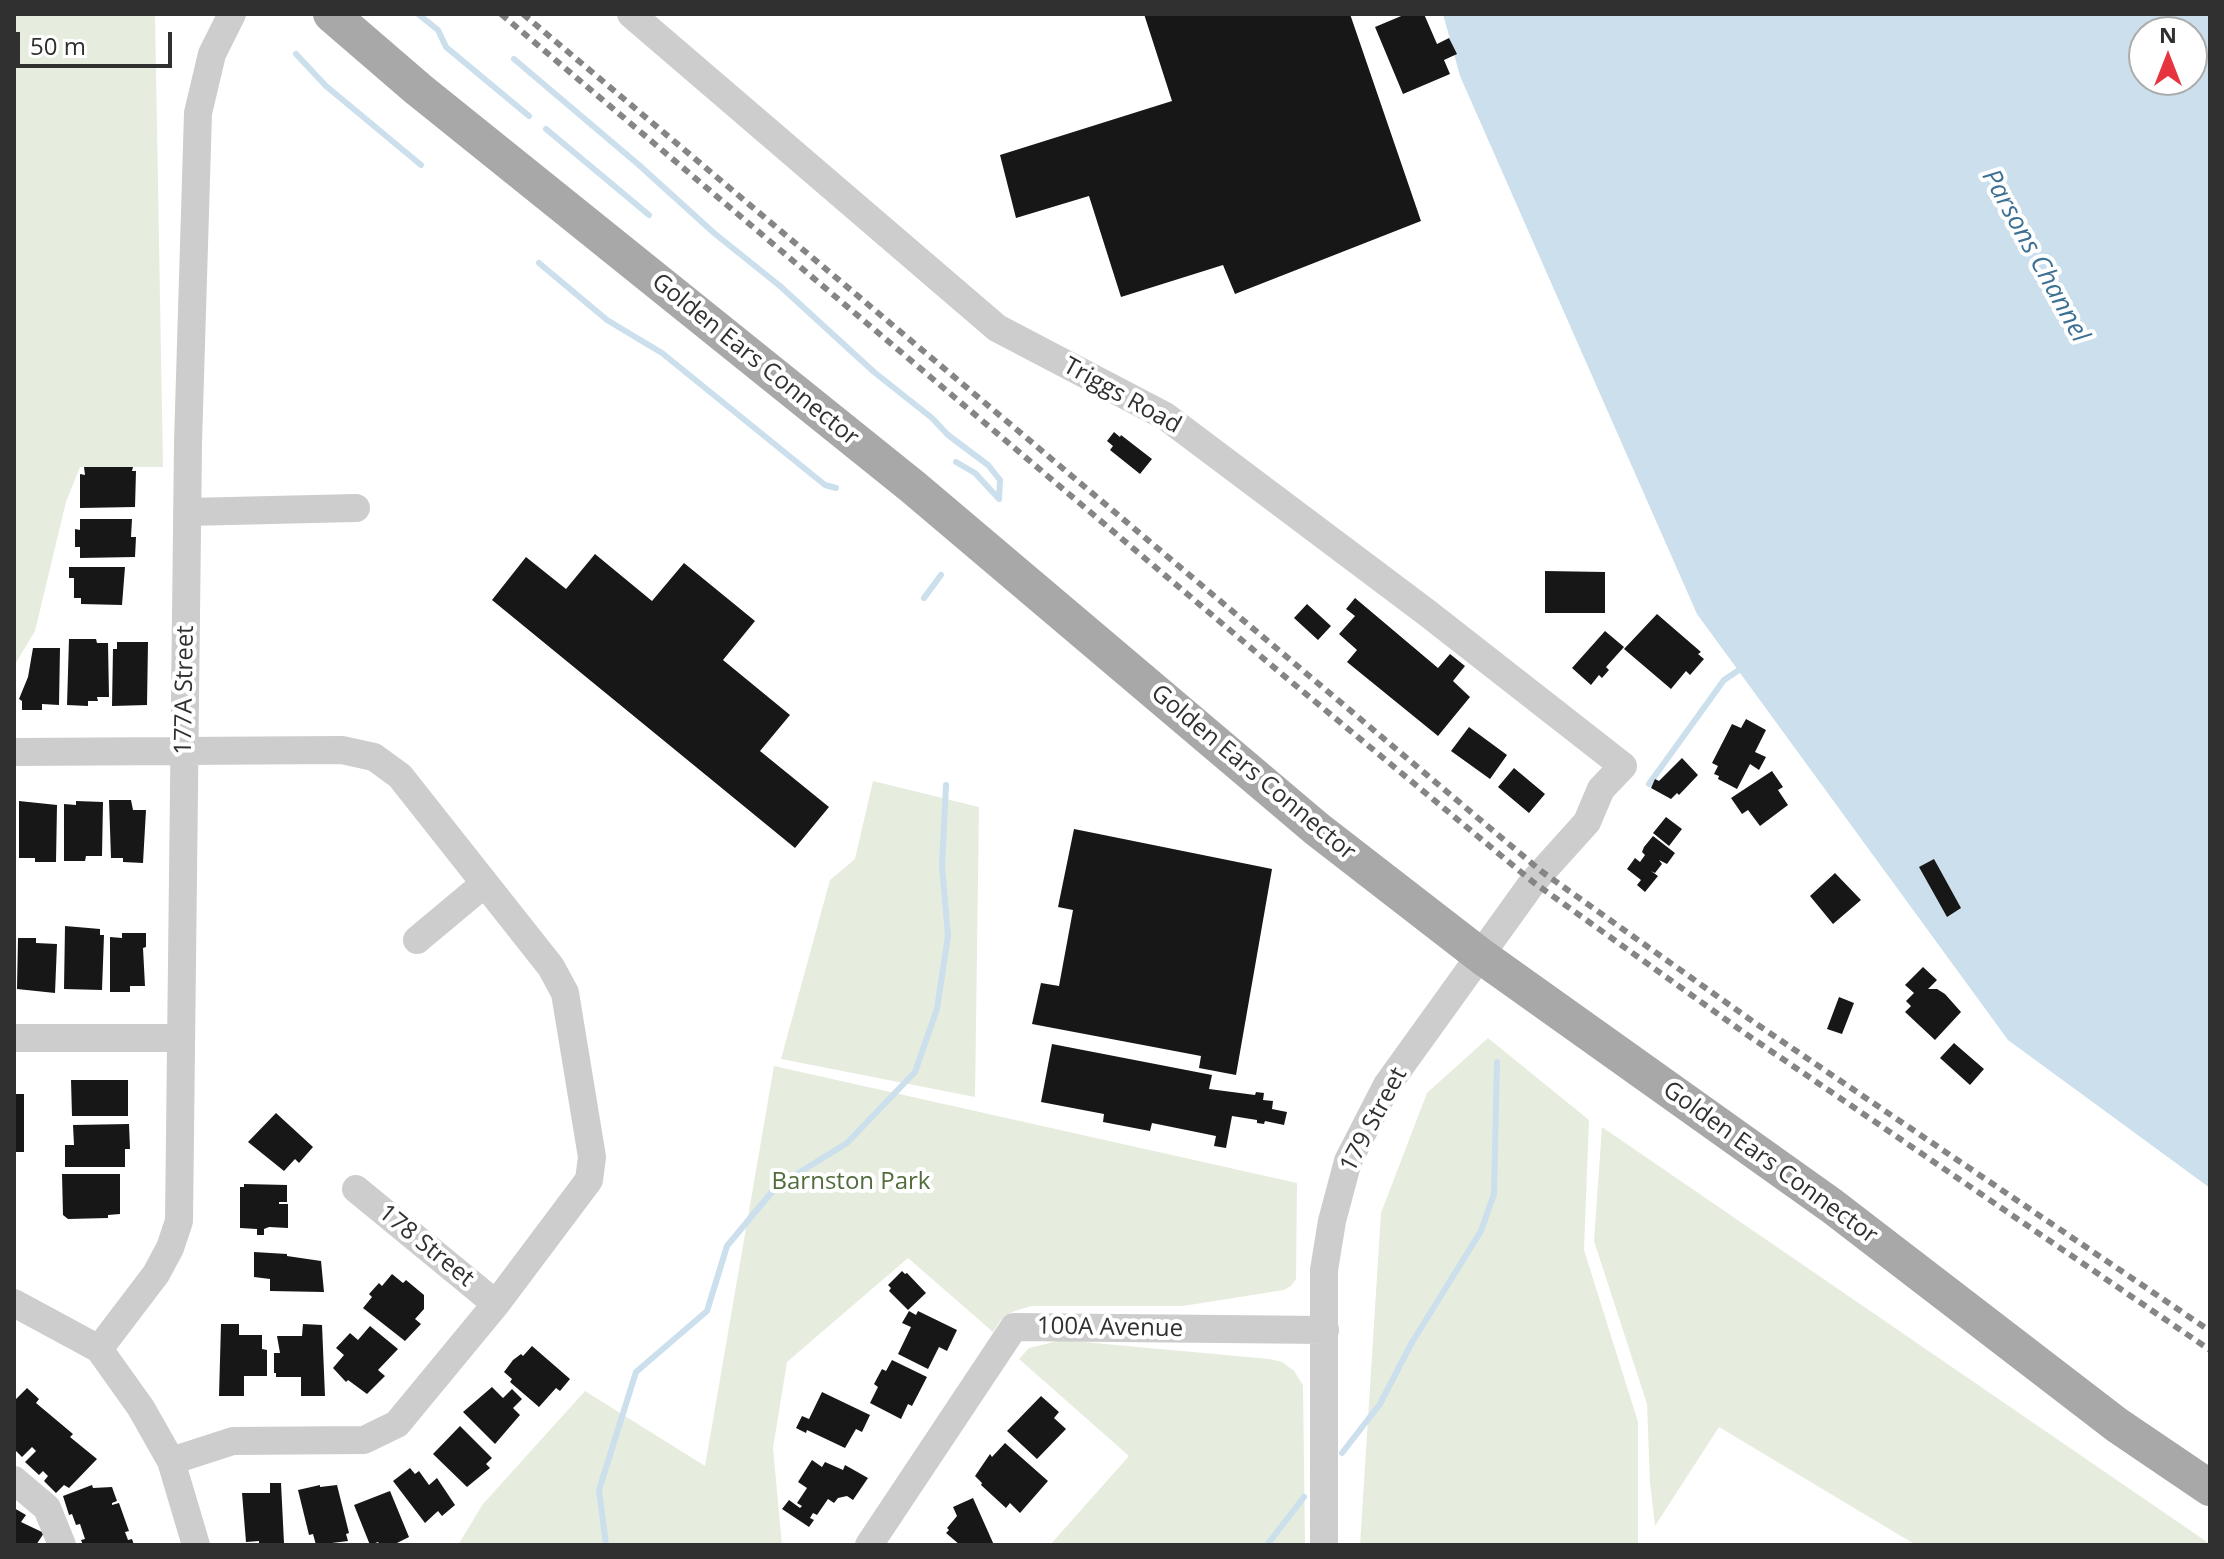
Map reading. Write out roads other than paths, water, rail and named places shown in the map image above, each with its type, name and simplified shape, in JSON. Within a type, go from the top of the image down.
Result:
[{"type":"main road","name":"Golden Ears Connector","points":[[331,14],[418,89],[913,487],[1317,829],[1481,956],[1832,1206],[2117,1425],[2210,1488]]},
{"type":"street","name":"177A Street","points":[[99,1349],[156,1274],[170,1248],[179,1221],[187,512],[198,113],[212,54],[232,14]]},
{"type":"street","name":"Triggs Road","points":[[631,14],[997,328],[1165,416],[1426,612],[1623,766]]},
{"type":"street","points":[[187,512],[356,508]]},
{"type":"street","points":[[14,752],[342,750],[374,757],[400,776],[551,967],[565,993],[592,1157],[589,1180],[496,1304],[397,1424],[364,1440],[233,1441],[171,1461]]},
{"type":"street","name":"179 Street","points":[[1324,1545],[1324,1270],[1332,1221],[1348,1161],[1387,1085],[1541,871],[1587,822],[1601,789],[1623,766]]},
{"type":"street","points":[[417,940],[484,884]]},
{"type":"street","points":[[14,1038],[181,1038]]},
{"type":"street","name":"178 Street","points":[[356,1189],[496,1304]]},
{"type":"street","points":[[14,1303],[99,1349],[141,1408],[171,1461],[196,1545]]},
{"type":"street","name":"100A Avenue","points":[[869,1545],[1014,1327],[1325,1330]]},
{"type":"street","points":[[14,1480],[47,1508],[62,1545]]},
{"type":"water","name":"Parsons Channel","points":[[1443,14],[2210,14],[2210,1188],[2008,1040],[1697,614],[1460,76]]},
{"type":"waterway","points":[[418,14],[438,30],[446,47],[529,116]]},
{"type":"waterway","points":[[296,54],[326,86],[421,165]]},
{"type":"waterway","points":[[514,59],[714,233],[780,286],[874,372],[988,465],[1000,480],[999,499]]},
{"type":"waterway","points":[[546,129],[649,215]]},
{"type":"waterway","points":[[539,263],[607,320],[662,353],[825,485],[836,488]]},
{"type":"waterway","points":[[956,462],[975,473],[999,499]]},
{"type":"waterway","points":[[924,598],[941,575]]},
{"type":"waterway","points":[[1649,784],[1724,680],[1742,668]]},
{"type":"waterway","points":[[606,1545],[599,1490],[636,1372],[707,1311],[727,1246],[776,1187],[847,1143],[915,1072],[937,1009],[948,936],[942,866],[946,785]]},
{"type":"waterway","points":[[1342,1453],[1380,1404],[1411,1344],[1481,1231],[1494,1194],[1497,1062]]},
{"type":"waterway","points":[[1267,1545],[1304,1497]]},
{"type":"railway","points":[[501,14],[1283,675],[1533,882],[1746,1034],[2210,1350]]},
{"type":"railway","points":[[523,14],[1541,871],[1755,1023],[2210,1331]]},
{"type":"park label","name":"Barnston Park","points":[[851,1182]]}]
